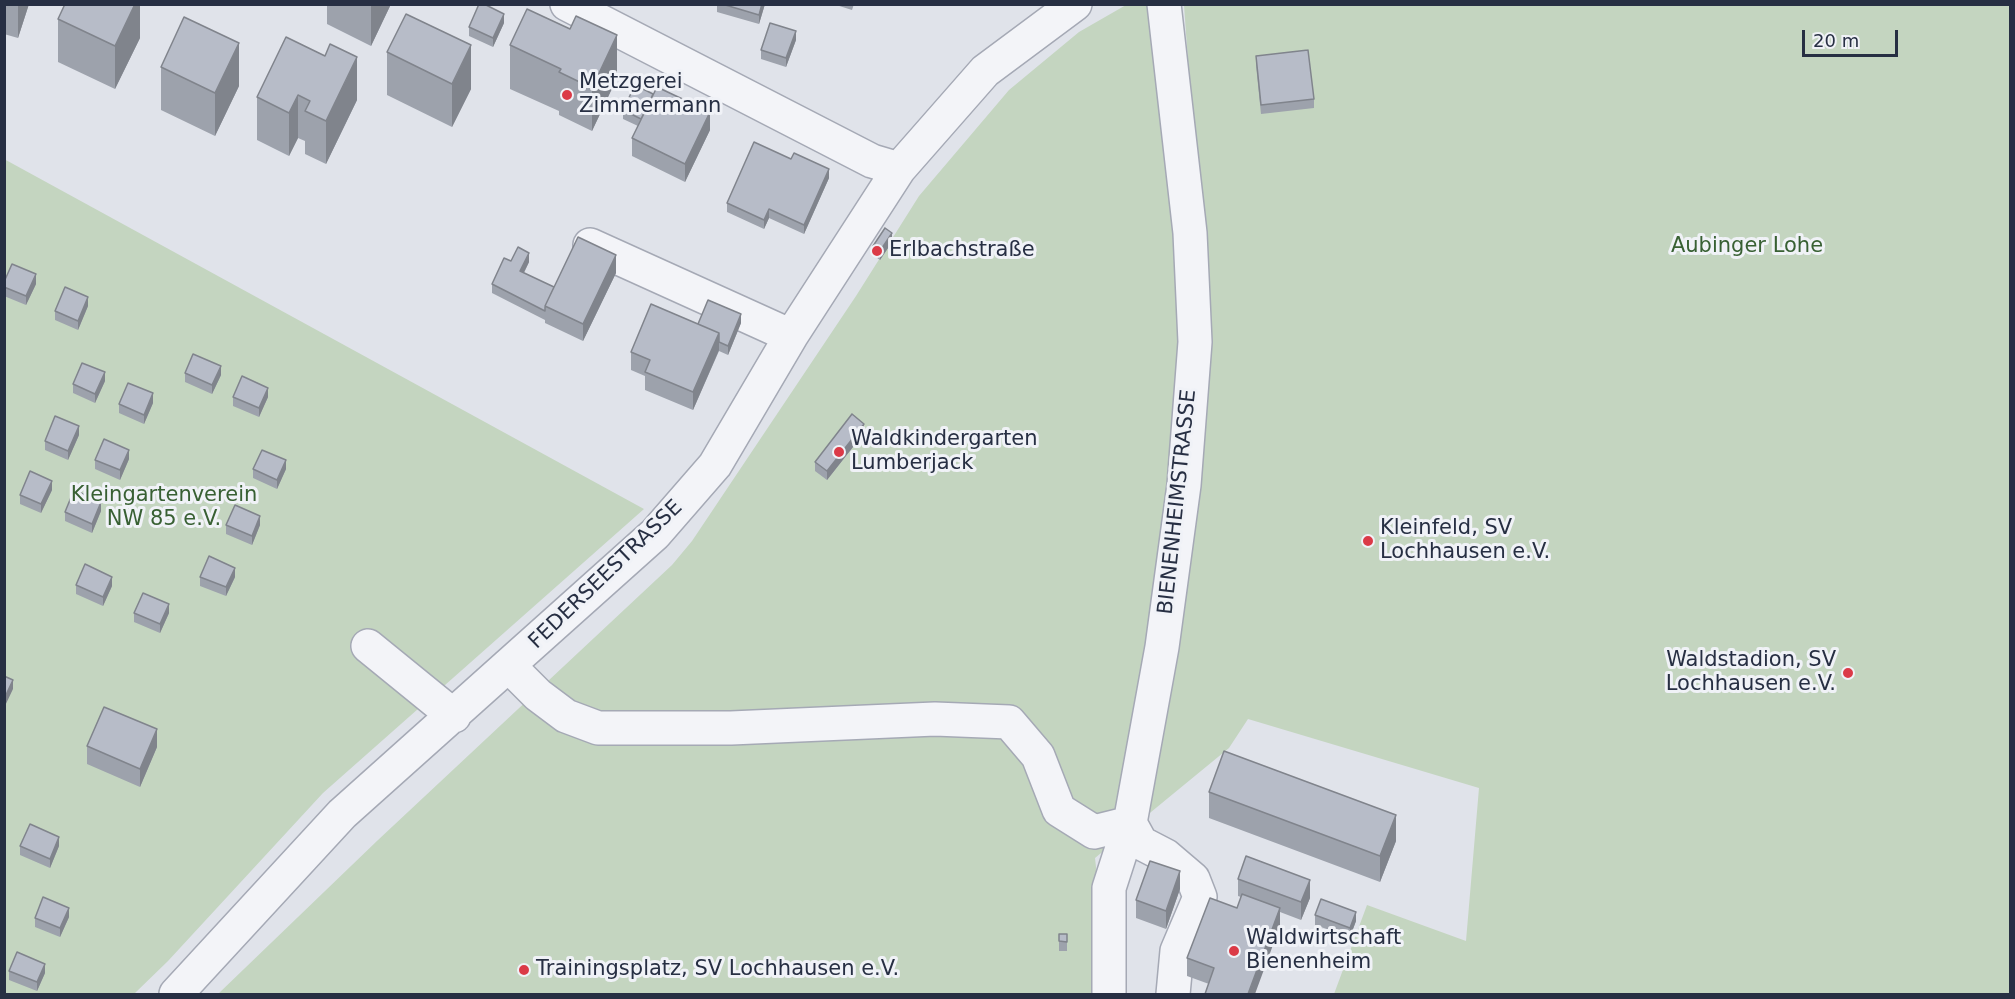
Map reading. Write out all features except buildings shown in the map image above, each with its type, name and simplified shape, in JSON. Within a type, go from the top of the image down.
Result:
[{"type":"street","points":[[567,4],[872,161],[899,169]]},
{"type":"street","name":"FEDERSEESTRASSE","points":[[176,994],[342,814],[655,534],[715,465],[791,336],[899,169],[985,71],[1075,4]]},
{"type":"street","name":"BIENENHEIMSTRASSE","points":[[1108,994],[1109,888],[1130,823],[1167,612],[1184,485],[1195,342],[1190,233],[1164,4]]},
{"type":"street","points":[[590,245],[791,336]]},
{"type":"street","points":[[368,646],[454,716]]},
{"type":"street","points":[[509,666],[538,695],[566,716],[598,728],[731,728],[935,719],[1009,722],[1038,756],[1059,810],[1094,832],[1130,823],[1141,843],[1167,856],[1193,879],[1200,897],[1177,951],[1173,994]]},
{"type":"green space","name":"Aubinger Lohe","points":[[1148,4],[1208,340],[1184,5],[2010,5],[2010,994],[1334,994],[1367,905],[1466,941],[1479,788],[1248,719],[1229,748],[1095,858],[1110,994],[218,994],[378,840],[672,565],[692,541],[856,296],[919,196],[1009,90],[1079,32],[1126,5]]},
{"type":"green space","name":"Kleingartenverein NW 85 e.V.","points":[[4,159],[644,509],[323,793],[168,961],[134,994],[5,994]]},
{"type":"place","name":"Metzgerei Zimmermann","points":[[567,95]]},
{"type":"place","name":"Erlbachstraße","points":[[877,251]]},
{"type":"place","name":"Waldkindergarten Lumberjack","points":[[839,452]]},
{"type":"place","name":"Kleinfeld, SV Lochhausen e.V.","points":[[1368,541]]},
{"type":"place","name":"Waldstadion, SV Lochhausen e.V.","points":[[1848,673]]},
{"type":"place","name":"Waldwirtschaft Bienenheim","points":[[1234,951]]},
{"type":"place","name":"Trainingsplatz, SV Lochhausen e.V.","points":[[524,970]]}]
